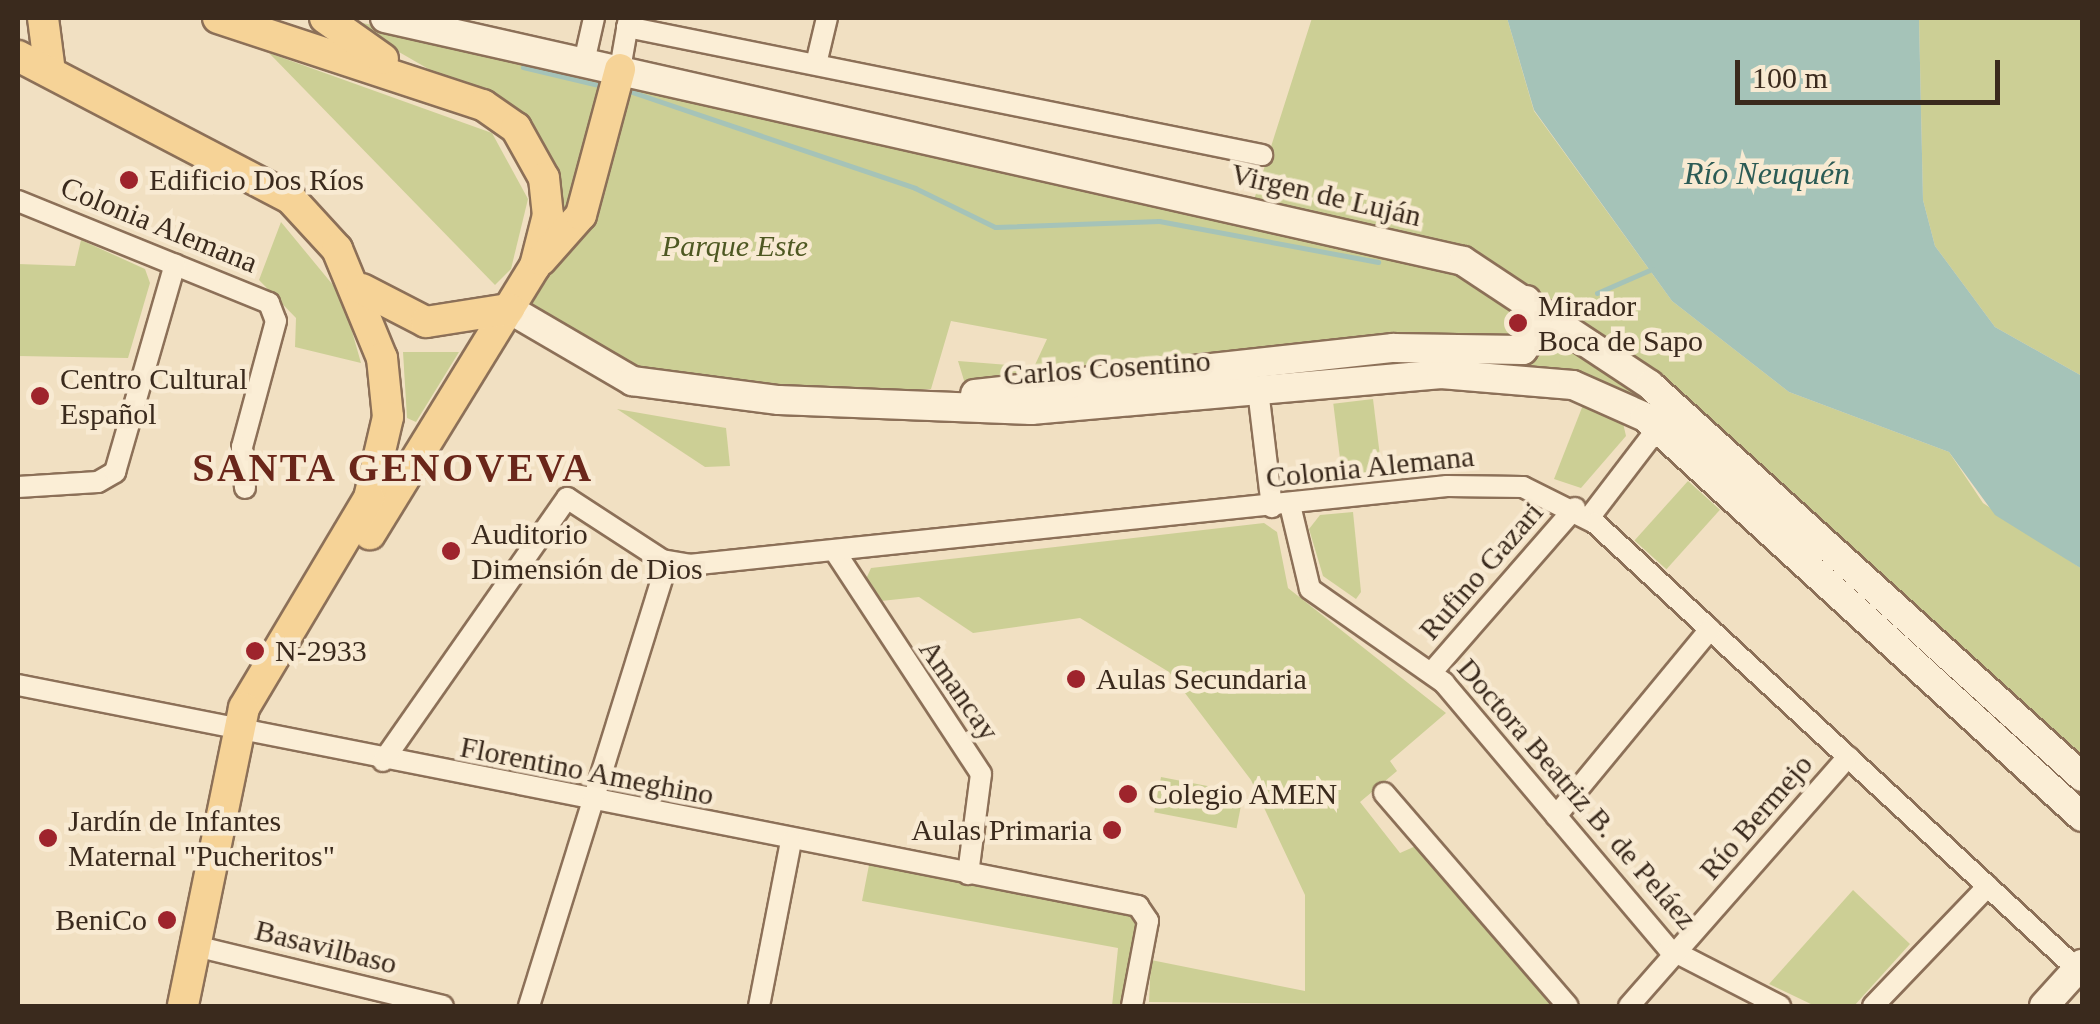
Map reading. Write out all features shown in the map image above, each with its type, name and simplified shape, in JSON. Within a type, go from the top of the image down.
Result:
[{"type":"main road","points":[[43,18],[50,72]]},
{"type":"main road","points":[[218,18],[406,76],[482,104],[529,145],[548,195],[535,266]]},
{"type":"main road","points":[[325,18],[406,76]]},
{"type":"main road","points":[[18,56],[274,187],[323,230],[354,279],[385,376],[382,460],[354,528],[252,687],[238,732],[184,1006]]},
{"type":"main road","points":[[238,732],[535,266],[580,215],[620,68]]},
{"type":"main road","points":[[354,279],[410,318],[510,309]]},
{"type":"street","name":"Virgen de Luján","points":[[385,18],[1450,257],[1525,299],[2082,777]]},
{"type":"street","points":[[584,62],[594,18]]},
{"type":"street","points":[[816,64],[827,18]]},
{"type":"street","points":[[620,68],[628,22],[1262,156]]},
{"type":"street","name":"Colonia Alemana","points":[[18,201],[175,264],[275,311],[242,446],[244,488]]},
{"type":"street","points":[[18,486],[111,478],[175,264]]},
{"type":"street","points":[[884,401],[1394,348],[1523,350],[1539,326],[1525,299]]},
{"type":"street","name":"Carlos Cosentino","points":[[510,309],[638,382],[1031,410],[1258,390],[1515,374],[1585,389],[1666,418]]},
{"type":"street","name":"Doctora Beatriz B. de Peláez","points":[[1258,390],[1281,506],[1305,584],[1431,672],[1675,954],[1780,1006]]},
{"type":"street","name":"Virgen de Luján","points":[[1666,418],[2082,817]]},
{"type":"street","name":"Rufino Gazari","points":[[1431,672],[1666,418]]},
{"type":"street","name":"Colonia Alemana","points":[[667,562],[836,554],[1484,484],[1530,489],[1582,513],[2080,967]]},
{"type":"street","points":[[384,761],[567,498],[667,562],[529,1006]]},
{"type":"street","name":"Amancay","points":[[836,554],[981,774],[968,874]]},
{"type":"street","points":[[1556,816],[1710,629]]},
{"type":"street","name":"Florentino Ameghino","points":[[18,686],[1146,912],[1134,1006]]},
{"type":"street","name":"Río Bermejo","points":[[1629,1006],[1848,757]]},
{"type":"street","points":[[1384,793],[1568,1006]]},
{"type":"street","points":[[760,1006],[791,841]]},
{"type":"street","points":[[1873,1006],[1988,886]]},
{"type":"street","name":"Basavilbaso","points":[[196,946],[443,1006]]},
{"type":"street","points":[[2044,1006],[2080,967]]},
{"type":"green space","points":[[340,18],[603,76],[564,228],[553,167],[531,128]]},
{"type":"green space","points":[[1312,18],[1507,18],[1534,111],[1672,301],[1789,392],[1949,452],[1983,503],[2082,569],[2082,766],[1649,373],[1473,256],[1253,203]]},
{"type":"green space","points":[[1919,18],[2082,18],[2082,376],[1995,327],[1935,246],[1923,200]]},
{"type":"green space","points":[[269,53],[492,133],[528,199],[511,269],[495,285]]},
{"type":"green space","name":"Parque Este","points":[[627,83],[1444,263],[1523,307],[1527,339],[966,387],[958,361],[1034,367],[1047,339],[951,321],[931,389],[822,393],[650,376],[529,302]]},
{"type":"green space","points":[[281,222],[342,296],[361,363],[295,347],[296,318],[259,280]]},
{"type":"green space","points":[[81,240],[145,269],[150,283],[128,358],[18,356],[18,264],[75,266]]},
{"type":"green space","points":[[1545,326],[1646,400],[1553,369],[1495,365],[1006,397],[1482,352]]},
{"type":"green space","points":[[403,352],[459,352],[416,422],[407,418]]},
{"type":"green space","points":[[1373,399],[1383,476],[1343,481],[1333,404]]},
{"type":"green space","points":[[1583,405],[1623,423],[1626,436],[1581,488],[1554,479]]},
{"type":"green space","points":[[617,409],[726,428],[730,466],[705,467]]},
{"type":"green space","points":[[1688,481],[1720,510],[1666,569],[1634,540]]},
{"type":"green space","points":[[1353,512],[1361,592],[1356,599],[1323,576],[1309,529],[1320,515]]},
{"type":"green space","points":[[1264,523],[1277,532],[1288,588],[1446,713],[1390,761],[1397,771],[1360,802],[1400,853],[1418,845],[1557,1006],[1149,1002],[1151,960],[1305,991],[1305,895],[1251,780],[1169,672],[1080,618],[973,633],[919,597],[881,601],[866,579],[871,568]]},
{"type":"green space","points":[[1161,777],[1243,793],[1237,828],[1154,812]]},
{"type":"green space","points":[[869,865],[1129,914],[1137,927],[1122,1006],[1112,1006],[1118,948],[862,901]]},
{"type":"green space","points":[[1853,890],[1910,944],[1854,1006],[1815,1006],[1769,984]]},
{"type":"water","name":"Río Neuquén","points":[[1507,18],[1919,18],[1923,200],[1935,246],[1995,327],[2082,376],[2082,569],[1995,515],[1949,452],[1789,392],[1672,301],[1534,110]]},
{"type":"waterway","points":[[523,67],[602,86]]},
{"type":"waterway","points":[[632,92],[915,188],[995,227],[1159,221],[1378,262]]},
{"type":"waterway","points":[[1597,293],[1652,269]]},
{"type":"place","name":"Edificio Dos Ríos","points":[[129,180]]},
{"type":"place","name":"Mirador Boca de Sapo","points":[[1518,323]]},
{"type":"place","name":"Centro Cultural Español","points":[[40,396]]},
{"type":"place","name":"Auditorio Dimensión de Dios","points":[[451,551]]},
{"type":"place","name":"N-2933","points":[[255,651]]},
{"type":"place","name":"Aulas Secundaria","points":[[1076,679]]},
{"type":"place","name":"Colegio AMEN","points":[[1128,794]]},
{"type":"place","name":"Aulas Primaria","points":[[1112,830]]},
{"type":"place","name":"Jardín de Infantes Maternal \"Pucheritos\"","points":[[48,838]]},
{"type":"place","name":"BeniCo","points":[[167,920]]},
{"type":"district","name":"SANTA GENOVEVA","points":[[393,468]]}]
